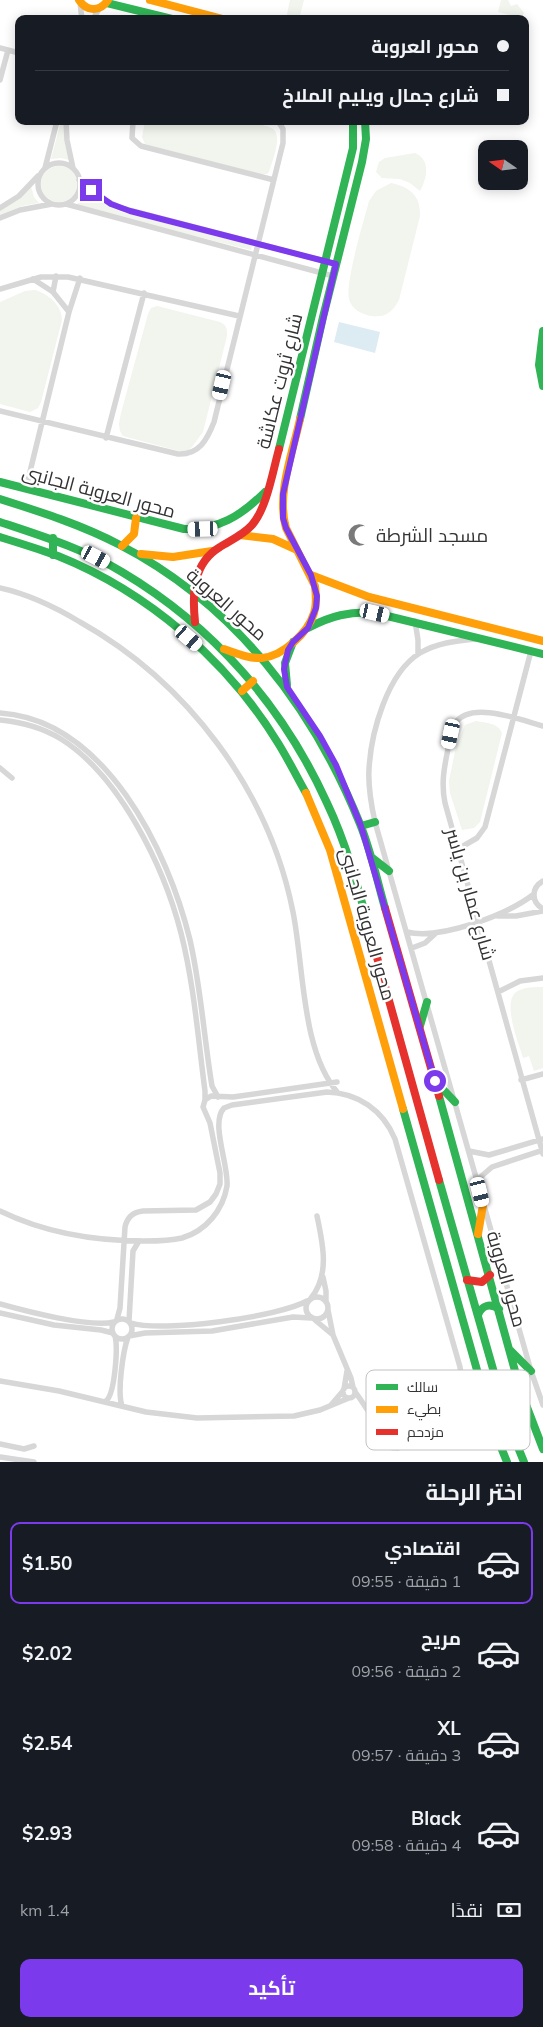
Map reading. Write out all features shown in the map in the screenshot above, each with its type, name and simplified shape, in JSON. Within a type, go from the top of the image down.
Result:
[{"type":"street","points":[[150,0],[208,15]]},
{"type":"street","points":[[80,1],[86,8],[99,9]]},
{"type":"street","points":[[80,1],[82,15]]},
{"type":"street","points":[[95,15],[108,1],[158,15]]},
{"type":"street","points":[[0,48],[15,52]]},
{"type":"street","points":[[0,80],[8,50]]},
{"type":"street","points":[[0,208],[19,196],[45,168],[56,125]]},
{"type":"street","points":[[66,125],[66,140],[73,168],[80,180],[100,198],[121,208],[336,264]]},
{"type":"street","points":[[134,125],[132,138],[141,146],[274,180]]},
{"type":"street","points":[[0,411],[42,423],[178,454],[193,453],[200,448],[214,422],[256,254],[284,135],[280,125]]},
{"type":"street","name":"شارع ثروت عكاشة","points":[[195,622],[193,592],[200,570],[212,551],[240,535],[253,524],[275,464],[344,189],[353,148],[353,125]]},
{"type":"street","name":"شارع ثروت عكاشة","points":[[263,658],[280,652],[308,628],[316,608],[317,596],[311,575],[295,549],[283,518],[284,488],[365,144],[365,125]]},
{"type":"street","points":[[45,168],[56,163],[62,163],[73,168]]},
{"type":"street","points":[[40,175],[38,183],[39,192],[44,200],[52,204]]},
{"type":"street","points":[[66,204],[77,194],[80,180]]},
{"type":"street","points":[[346,180],[355,187]]},
{"type":"street","points":[[344,189],[355,187]]},
{"type":"street","points":[[0,218],[20,210],[52,204],[66,204],[333,276]]},
{"type":"street","points":[[0,289],[33,279],[56,276],[80,278],[239,316]]},
{"type":"street","points":[[53,292],[56,276]]},
{"type":"street","points":[[26,488],[69,312],[80,278]]},
{"type":"street","points":[[33,279],[53,292],[69,312]]},
{"type":"street","points":[[106,438],[144,293]]},
{"type":"street","points":[[543,331],[539,364],[543,386]]},
{"type":"street","name":"محور العروبة الجانبى","points":[[0,482],[180,529],[203,529],[218,526],[242,514],[266,490]]},
{"type":"street","name":"محور العروبة","points":[[0,499],[61,518],[122,546],[193,592],[228,622],[263,658],[287,687],[320,736],[336,765],[361,826],[371,857],[515,1370]]},
{"type":"street","points":[[122,546],[130,541],[135,534],[136,518]]},
{"type":"street","name":"محور العروبة","points":[[1,523],[53,538],[117,568],[195,622],[253,681],[279,714],[308,762],[333,812],[342,838],[494,1370]]},
{"type":"street","points":[[240,535],[273,539],[295,549]]},
{"type":"street","name":"محور العروبة الجانبى","points":[[0,537],[54,555],[105,579],[154,610],[201,648],[242,691],[266,722],[294,767],[320,822],[330,850],[477,1370]]},
{"type":"street","points":[[53,538],[54,555]]},
{"type":"street","points":[[134,553],[173,557],[212,551]]},
{"type":"street","points":[[311,575],[369,596],[539,640],[531,651],[485,827],[476,838],[458,849]]},
{"type":"street","points":[[0,588],[29,597],[72,617],[111,640],[133,656],[184,703],[224,752],[267,830],[286,882],[300,946],[304,987],[312,1035],[318,1058],[329,1083],[338,1093]]},
{"type":"street","points":[[308,628],[329,617],[358,612],[375,613],[531,651],[543,653],[543,649]]},
{"type":"street","points":[[415,622],[418,654],[451,641],[482,638]]},
{"type":"street","points":[[287,687],[284,669],[285,659],[293,642]]},
{"type":"street","points":[[224,650],[263,658]]},
{"type":"street","name":"محور العروبة الجانبى","points":[[418,654],[393,683],[381,714],[369,769],[375,822],[470,1151],[483,1205],[531,1371],[543,1405]]},
{"type":"street","points":[[242,691],[253,681]]},
{"type":"street","name":"شارع عمار بن ياسر","points":[[543,726],[483,712],[468,713],[459,719],[454,727],[444,769],[443,792],[521,1080],[541,1139],[543,1152]]},
{"type":"street","points":[[0,713],[38,721],[55,728],[75,740],[93,756],[117,784],[152,839],[172,882],[186,926],[195,966],[212,1086],[218,1097]]},
{"type":"street","points":[[0,720],[43,730],[59,738],[81,754],[118,797],[145,843],[164,884],[180,932],[190,981],[205,1087],[203,1107],[210,1123],[220,1173],[220,1184],[216,1194],[210,1202],[196,1210],[143,1211],[134,1213],[126,1223],[120,1308],[111,1328],[117,1345],[112,1393],[110,1399],[106,1401]]},
{"type":"street","points":[[0,768],[12,778]]},
{"type":"street","points":[[361,826],[375,822]]},
{"type":"street","points":[[145,843],[152,839]]},
{"type":"street","points":[[371,857],[389,871]]},
{"type":"street","points":[[543,873],[542,882],[537,885],[534,894],[536,904],[543,910]]},
{"type":"street","points":[[407,932],[436,933],[478,922],[516,907],[534,894]]},
{"type":"street","points":[[496,916],[521,916],[543,910]]},
{"type":"street","points":[[412,948],[425,943],[436,933]]},
{"type":"street","points":[[498,992],[520,981],[543,978]]},
{"type":"street","points":[[420,1026],[426,1002]]},
{"type":"street","points":[[521,1080],[543,1074]]},
{"type":"street","points":[[435,1081],[455,1102]]},
{"type":"street","points":[[205,1100],[211,1096],[238,1096],[337,1082]]},
{"type":"street","points":[[0,1211],[19,1220],[89,1238],[124,1241],[184,1238],[204,1227],[217,1212],[224,1196],[227,1179],[218,1120],[224,1108],[232,1105],[338,1093],[356,1098],[369,1104],[380,1114],[393,1132],[460,1370]]},
{"type":"street","points":[[470,1151],[489,1155],[541,1139]]},
{"type":"street","points":[[477,1180],[492,1167],[543,1152]]},
{"type":"street","points":[[478,1237],[483,1205]]},
{"type":"street","points":[[316,1216],[322,1248],[326,1302],[333,1335],[354,1389],[363,1406]]},
{"type":"street","points":[[122,1406],[120,1394],[125,1348],[132,1331],[130,1322],[133,1251],[140,1240]]},
{"type":"street","points":[[323,1275],[305,1311],[312,1319],[333,1335]]},
{"type":"street","points":[[467,1280],[482,1282],[490,1275]]},
{"type":"street","points":[[0,1304],[56,1317],[99,1323],[124,1318],[130,1322],[151,1326],[228,1320],[274,1313],[294,1308],[319,1297],[326,1302]]},
{"type":"street","points":[[478,1315],[482,1307],[486,1305],[495,1306],[499,1309]]},
{"type":"street","points":[[0,1313],[54,1325],[114,1335],[122,1339],[145,1333],[212,1331],[294,1317],[321,1319],[328,1310]]},
{"type":"street","points":[[510,1350],[531,1371]]},
{"type":"street","points":[[347,1371],[343,1390],[344,1396],[366,1409]]},
{"type":"street","points":[[0,1381],[59,1391],[162,1414],[214,1419],[294,1416],[311,1413],[350,1398],[354,1389]]},
{"type":"street","points":[[331,1405],[347,1386],[354,1389]]},
{"type":"street","name":"محور العروبة","points":[[530,1415],[543,1449]]},
{"type":"street","points":[[0,1444],[24,1449],[34,1446]]},
{"type":"street","name":"محور العروبة الجانبى","points":[[503,1450],[507,1462]]},
{"type":"street","points":[[0,1456],[34,1462]]},
{"type":"shaded area","points":[[290,0],[304,0],[300,15],[287,15]]},
{"type":"shaded area","points":[[501,0],[508,0],[511,6],[517,4],[524,13],[523,15],[510,15],[498,12]]},
{"type":"shaded area","points":[[60,125],[65,125],[65,143],[69,160],[61,158],[51,159]]},
{"type":"shaded area","points":[[144,125],[259,125],[275,131],[277,140],[269,172],[267,174],[259,174],[145,144],[142,137]]},
{"type":"shaded area","points":[[415,153],[424,160],[426,170],[420,191],[410,183],[400,179],[382,178],[376,172],[379,162],[385,158]]},
{"type":"shaded area","points":[[59,166],[71,172],[77,184],[71,196],[59,202],[47,196],[41,184],[47,172]]},
{"type":"shaded area","points":[[391,183],[404,187],[413,193],[419,203],[420,216],[399,300],[385,315],[372,316],[358,311],[350,303],[350,280],[369,201],[376,191]]},
{"type":"shaded area","points":[[31,186],[34,197],[39,203],[22,206],[0,215],[0,211],[17,200]]},
{"type":"shaded area","points":[[87,187],[98,199],[121,212],[252,245],[251,250],[75,206],[82,200]]},
{"type":"shaded area","points":[[35,290],[45,294],[57,305],[62,320],[41,402],[38,408],[30,412],[0,404],[0,302],[25,291]]},
{"type":"shaded area","points":[[157,306],[220,322],[227,329],[227,336],[203,432],[187,451],[179,451],[123,436],[120,431],[121,413],[148,314],[151,308]]},
{"type":"shaded area","points":[[339,322],[380,332],[375,353],[334,342]]},
{"type":"shaded area","points":[[476,721],[495,725],[502,733],[480,822],[474,828],[462,830],[450,793],[449,781],[456,747],[465,725]]},
{"type":"shaded area","points":[[543,987],[543,1068],[534,1071],[529,1056],[523,1058],[512,1021],[511,1001],[514,994],[520,990]]},
{"type":"traffic: fast","points":[[107,3],[156,15]]},
{"type":"traffic: fast","points":[[279,449],[353,148],[353,125]]},
{"type":"traffic: fast","points":[[300,419],[323,317],[362,162],[366,139],[365,125]]},
{"type":"traffic: fast","points":[[543,331],[539,365],[543,386]]},
{"type":"traffic: fast","points":[[0,482],[184,529],[208,527],[228,520],[238,515],[265,492]]},
{"type":"traffic: fast","points":[[0,499],[76,525],[120,545],[161,569],[199,597],[234,628],[265,663],[319,739],[341,781],[364,834],[385,908]]},
{"type":"traffic: fast","points":[[0,522],[78,550],[122,572],[155,593],[186,617],[242,671],[267,702],[289,734],[309,767],[327,803],[347,854],[373,943]]},
{"type":"traffic: fast","points":[[0,537],[58,556],[91,571],[154,609],[183,632],[210,657],[258,713],[282,749],[306,793]]},
{"type":"traffic: fast","points":[[53,538],[53,555]]},
{"type":"traffic: fast","points":[[308,628],[340,615],[375,613],[543,654]]},
{"type":"traffic: fast","points":[[287,685],[285,663],[293,642]]},
{"type":"traffic: fast","points":[[361,826],[375,822]]},
{"type":"traffic: fast","points":[[371,857],[389,871]]},
{"type":"traffic: fast","points":[[420,1026],[427,1002]]},
{"type":"traffic: fast","points":[[436,1082],[455,1102]]},
{"type":"traffic: fast","points":[[439,1096],[515,1370]]},
{"type":"traffic: fast","points":[[403,1109],[477,1370]]},
{"type":"traffic: fast","points":[[439,1180],[493,1370]]},
{"type":"traffic: fast","points":[[478,1315],[487,1306],[499,1309]]},
{"type":"traffic: fast","points":[[510,1350],[531,1371]]},
{"type":"traffic: fast","points":[[530,1415],[543,1449]]},
{"type":"traffic: fast","points":[[502,1450],[507,1462]]},
{"type":"traffic: fast","points":[[519,1450],[524,1462]]},
{"type":"traffic: slow","points":[[79,0],[86,7],[94,9],[101,7],[108,0]]},
{"type":"traffic: slow","points":[[150,0],[208,15]]},
{"type":"traffic: slow","points":[[224,649],[252,658],[262,658],[278,653],[300,636],[311,621],[314,613],[316,603],[315,586],[286,528],[283,515],[284,488],[300,419]]},
{"type":"traffic: slow","points":[[122,546],[134,534],[136,518]]},
{"type":"traffic: slow","points":[[240,535],[273,539],[295,549]]},
{"type":"traffic: slow","points":[[141,554],[173,557],[212,551]]},
{"type":"traffic: slow","points":[[311,575],[369,597],[543,641]]},
{"type":"traffic: slow","points":[[242,691],[253,681]]},
{"type":"traffic: slow","points":[[306,793],[330,850],[403,1109]]},
{"type":"traffic: slow","points":[[478,1234],[483,1205]]},
{"type":"traffic: jam","points":[[195,622],[194,590],[199,570],[211,554],[245,532],[257,518],[266,499],[279,449]]},
{"type":"traffic: jam","points":[[385,908],[439,1096]]},
{"type":"traffic: jam","points":[[373,943],[439,1180]]},
{"type":"traffic: jam","points":[[467,1280],[482,1282],[490,1275]]},
{"type":"place","name":"مسجد الشرطة","points":[[359,535]]},
{"type":"route","points":[[91,190],[111,204],[130,211],[336,264],[284,482],[282,505],[286,528],[315,586],[317,596],[316,608],[308,628],[293,642],[288,650],[284,669],[287,687],[320,736],[350,795],[400,954],[435,1081]]}]
